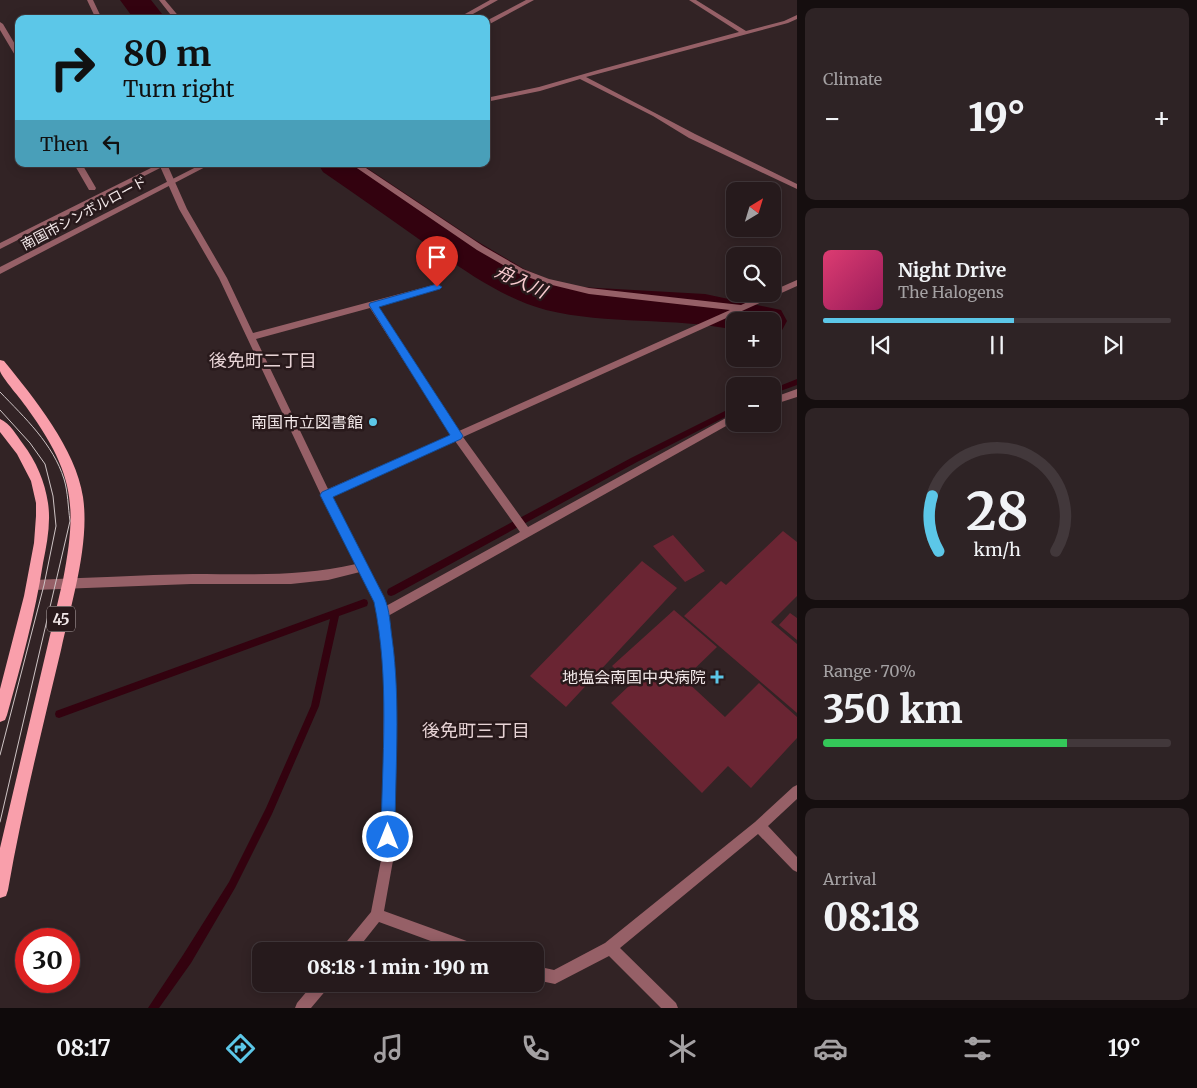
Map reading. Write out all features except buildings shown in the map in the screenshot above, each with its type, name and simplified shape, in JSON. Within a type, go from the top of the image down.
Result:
[{"type":"main road","name":"45","points":[[0,364],[19,386],[58,447],[77,497],[78,519],[68,585],[8,845],[0,890]]},
{"type":"main road","name":"45","points":[[0,424],[16,441],[31,467],[42,504],[42,526],[34,585],[0,715]]},
{"type":"street","points":[[90,0],[97,15]]},
{"type":"street","points":[[162,0],[175,15]]},
{"type":"street","points":[[467,15],[495,0]]},
{"type":"street","points":[[490,22],[531,0]]},
{"type":"street","points":[[692,0],[745,33]]},
{"type":"street","points":[[490,99],[540,90],[797,17]]},
{"type":"street","points":[[0,24],[15,50]]},
{"type":"street","points":[[582,78],[692,136],[797,187]]},
{"type":"street","points":[[80,167],[92,188]]},
{"type":"street","name":"南国市シンボルロード","points":[[0,246],[158,167]]},
{"type":"street","points":[[165,167],[184,209],[223,278],[326,495],[380,601],[388,653],[390,691],[388,855],[377,915],[355,942]]},
{"type":"street","name":"南国市シンボルロード","points":[[0,271],[201,167]]},
{"type":"street","points":[[359,167],[480,248],[520,271],[547,281],[589,291],[739,309]]},
{"type":"street","points":[[326,495],[797,283]]},
{"type":"street","points":[[250,336],[437,287]]},
{"type":"street","points":[[373,305],[457,436],[526,533]]},
{"type":"street","points":[[781,399],[797,393]]},
{"type":"street","points":[[382,614],[726,422]]},
{"type":"street","points":[[34,585],[191,579],[291,579],[328,575],[363,567]]},
{"type":"street","points":[[544,975],[555,977],[610,948],[759,826],[797,791]]},
{"type":"street","points":[[759,826],[797,866]]},
{"type":"street","points":[[377,915],[450,942]]},
{"type":"street","points":[[610,948],[671,1008]]},
{"type":"street","points":[[302,1008],[315,992]]},
{"type":"waterway","name":"舟入川","points":[[135,0],[148,15]]},
{"type":"waterway","name":"舟入川","points":[[340,167],[461,249],[510,279],[546,295],[580,302],[705,309],[726,313]]},
{"type":"waterway","points":[[781,388],[797,382]]},
{"type":"waterway","points":[[391,592],[634,460],[726,414]]},
{"type":"waterway","points":[[59,714],[364,603]]},
{"type":"waterway","points":[[153,1008],[187,959],[232,885],[269,811],[315,706],[335,614]]},
{"type":"tram line","points":[[0,392],[37,432],[53,454],[64,479],[70,521],[0,822]]},
{"type":"tram line","points":[[0,410],[30,443],[45,464],[53,496],[56,526],[44,585],[0,755]]},
{"type":"place","name":"南国市立図書館","points":[[373,422]]},
{"type":"place","name":"地塩会南国中央病院","points":[[717,677]]},
{"type":"district","name":"後免町二丁目","points":[[263,360]]},
{"type":"district","name":"後免町三丁目","points":[[476,730]]},
{"type":"route","points":[[388,837],[390,691],[388,653],[380,601],[326,495],[457,436],[373,305],[437,287]]}]
